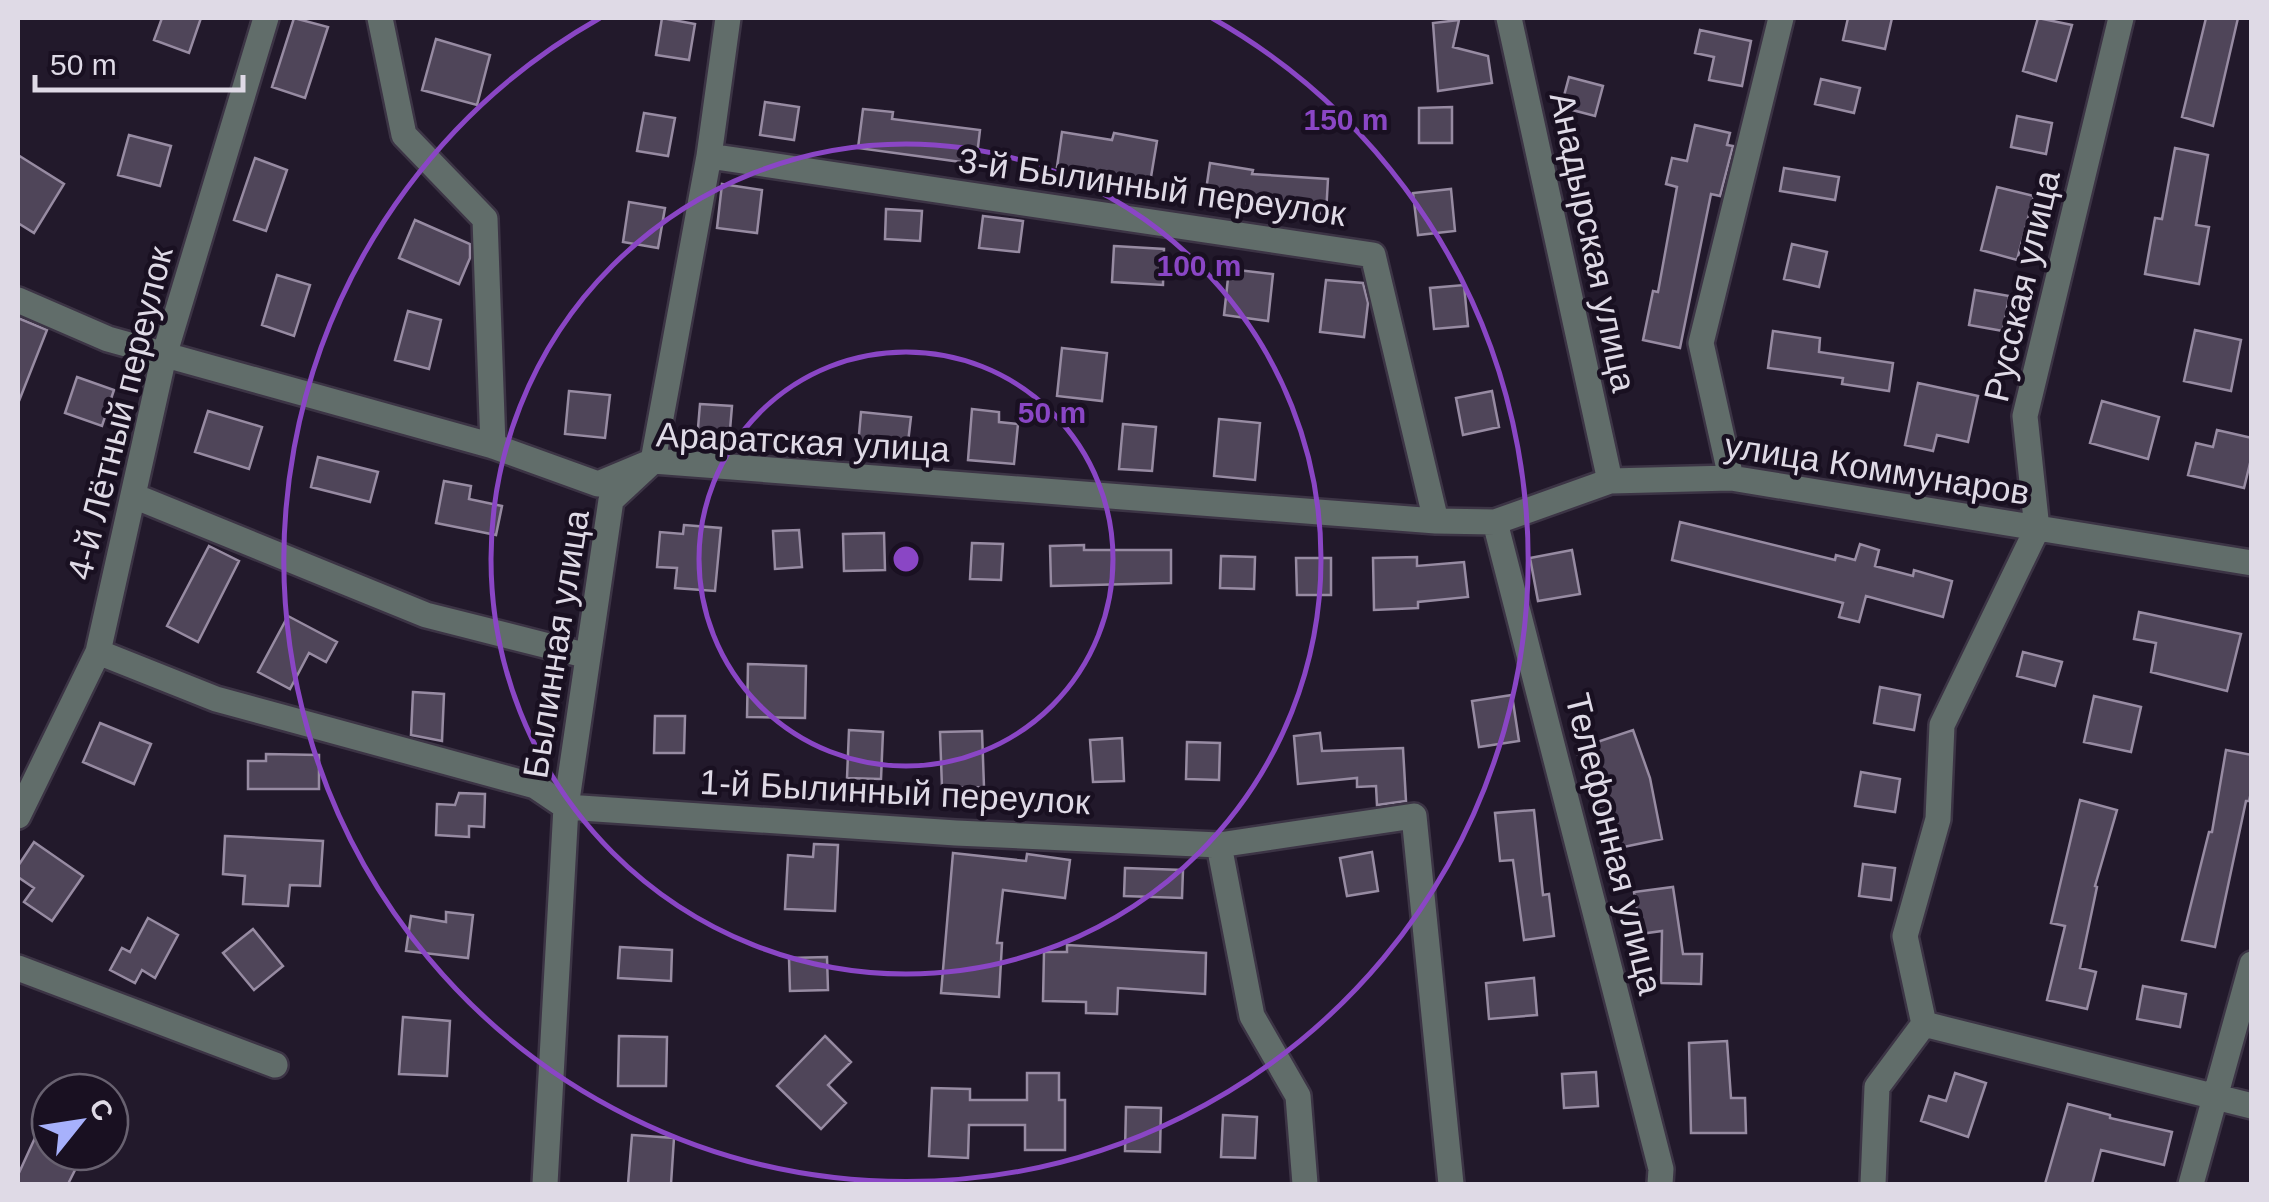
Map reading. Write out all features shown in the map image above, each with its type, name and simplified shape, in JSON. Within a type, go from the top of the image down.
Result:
[{"type":"street","name":"4-й Лётный переулок","points":[[18,816],[98,652],[164,356],[266,18]]},
{"type":"street","points":[[380,18],[404,135],[484,219],[493,446]]},
{"type":"street","points":[[653,462],[709,156],[728,18]]},
{"type":"street","name":"Анадырская улица","points":[[1509,18],[1610,480]]},
{"type":"street","points":[[1731,478],[1701,344],[1781,18]]},
{"type":"street","name":"Русская улица","points":[[2037,529],[2026,416],[2121,18]]},
{"type":"street","name":"3-й Былинный переулок","points":[[709,156],[1373,255],[1436,521]]},
{"type":"street","name":"Араратская улица","points":[[18,300],[60,321],[164,356],[493,446],[598,484],[653,462],[1436,521]]},
{"type":"street","name":"Былинная улица","points":[[545,1184],[566,807],[611,500],[653,462]]},
{"type":"street","name":"улица Коммунаров","points":[[1436,521],[1495,522],[1610,480],[1731,478],[2252,563]]},
{"type":"street","points":[[134,496],[426,615],[588,656]]},
{"type":"street","name":"Телефонная улица","points":[[1495,522],[1661,1168],[1660,1184]]},
{"type":"street","points":[[1873,1184],[1877,1087],[1924,1024],[1905,936],[1938,819],[1942,725],[2037,529]]},
{"type":"street","points":[[98,652],[216,699],[535,786],[566,807]]},
{"type":"street","name":"1-й Былинный переулок","points":[[566,807],[956,833],[1219,845],[1414,816],[1451,1184]]},
{"type":"street","points":[[1219,845],[1252,1016],[1298,1096],[1305,1184]]},
{"type":"street","points":[[2191,1184],[2252,964]]},
{"type":"street","points":[[18,968],[275,1064]]},
{"type":"street","points":[[1924,1024],[2252,1106]]},
{"type":"building","points":[[162,18],[201,18],[189,53],[154,40]]},
{"type":"building","points":[[294,18],[328,27],[305,98],[272,87]]},
{"type":"building","points":[[662,18],[695,24],[689,60],[656,55]]},
{"type":"building","points":[[1848,18],[1892,18],[1885,49],[1843,40]]},
{"type":"building","points":[[2038,18],[2072,25],[2056,81],[2023,71]]},
{"type":"building","points":[[2206,18],[2238,18],[2213,126],[2182,117]]},
{"type":"building","points":[[1459,20],[1453,47],[1488,56],[1492,83],[1438,91],[1433,23]]},
{"type":"building","points":[[1700,30],[1751,41],[1742,86],[1709,80],[1714,57],[1695,53]]},
{"type":"building","points":[[436,39],[490,55],[477,105],[422,90]]},
{"type":"building","points":[[1569,77],[1603,86],[1595,116],[1561,107]]},
{"type":"building","points":[[1821,79],[1860,88],[1854,113],[1815,104]]},
{"type":"building","points":[[765,102],[799,107],[794,140],[760,135]]},
{"type":"building","points":[[1452,107],[1452,143],[1419,143],[1419,108]]},
{"type":"building","points":[[863,109],[893,112],[892,119],[980,130],[976,164],[858,148]]},
{"type":"building","points":[[644,113],[675,118],[668,156],[637,151]]},
{"type":"building","points":[[2017,116],[2052,123],[2046,154],[2011,147]]},
{"type":"building","points":[[1695,125],[1730,133],[1727,145],[1733,146],[1720,196],[1711,194],[1680,348],[1643,340],[1653,291],[1658,292],[1677,187],[1666,184],[1672,158],[1687,161]]},
{"type":"building","points":[[1062,132],[1112,140],[1114,133],[1157,141],[1149,189],[1057,167]]},
{"type":"building","points":[[129,135],[171,146],[160,186],[118,175]]},
{"type":"building","points":[[2175,148],[2208,155],[2196,225],[2209,227],[2199,284],[2145,274],[2155,218],[2162,219]]},
{"type":"building","points":[[18,155],[64,184],[34,233],[18,223]]},
{"type":"building","points":[[255,158],[287,170],[266,231],[234,220]]},
{"type":"building","points":[[1210,163],[1253,170],[1252,174],[1328,179],[1326,214],[1282,211],[1205,197]]},
{"type":"building","points":[[1784,168],[1839,177],[1835,200],[1780,191]]},
{"type":"building","points":[[722,184],[762,190],[757,233],[717,228]]},
{"type":"building","points":[[1997,187],[2034,196],[2017,260],[1981,250]]},
{"type":"building","points":[[1451,189],[1455,231],[1418,235],[1413,193]]},
{"type":"building","points":[[629,202],[665,208],[658,248],[623,242]]},
{"type":"building","points":[[886,209],[922,211],[920,241],[885,239]]},
{"type":"building","points":[[983,216],[1023,221],[1019,252],[979,248]]},
{"type":"building","points":[[415,220],[470,244],[470,258],[459,284],[399,258]]},
{"type":"building","points":[[1792,244],[1827,252],[1819,287],[1784,279]]},
{"type":"building","points":[[1114,246],[1164,249],[1163,285],[1112,282]]},
{"type":"building","points":[[1229,269],[1273,274],[1268,321],[1224,315]]},
{"type":"building","points":[[277,275],[310,285],[294,336],[262,325]]},
{"type":"building","points":[[1326,280],[1363,283],[1368,303],[1364,337],[1320,332]]},
{"type":"building","points":[[1464,285],[1468,326],[1434,329],[1430,288]]},
{"type":"building","points":[[1975,290],[2009,296],[2003,331],[1969,325]]},
{"type":"building","points":[[408,311],[441,320],[429,369],[395,360]]},
{"type":"building","points":[[18,318],[47,330],[19,401],[18,400]]},
{"type":"building","points":[[2195,330],[2241,340],[2231,391],[2184,381]]},
{"type":"building","points":[[1773,331],[1820,338],[1819,352],[1893,363],[1889,391],[1842,384],[1843,378],[1768,368]]},
{"type":"building","points":[[1062,348],[1107,353],[1102,401],[1057,396]]},
{"type":"building","points":[[77,377],[114,390],[102,426],[65,413]]},
{"type":"building","points":[[1918,383],[1978,396],[1968,442],[1937,435],[1933,451],[1905,445]]},
{"type":"building","points":[[569,391],[610,395],[605,438],[565,434]]},
{"type":"building","points":[[1492,391],[1499,427],[1463,435],[1456,398]]},
{"type":"building","points":[[2102,401],[2159,417],[2148,459],[2090,443]]},
{"type":"building","points":[[700,404],[732,406],[729,442],[697,440]]},
{"type":"building","points":[[972,409],[999,412],[999,422],[1018,424],[1014,464],[968,460]]},
{"type":"building","points":[[208,411],[262,427],[249,469],[195,452]]},
{"type":"building","points":[[861,412],[911,417],[907,451],[858,446]]},
{"type":"building","points":[[1219,419],[1260,423],[1255,480],[1214,476]]},
{"type":"building","points":[[1123,424],[1156,427],[1152,471],[1119,469]]},
{"type":"building","points":[[2217,430],[2252,438],[2244,488],[2188,475],[2196,443],[2213,447]]},
{"type":"building","points":[[318,457],[378,472],[370,502],[311,487]]},
{"type":"building","points":[[444,481],[471,486],[469,499],[502,506],[496,535],[436,523]]},
{"type":"building","points":[[1680,522],[1835,560],[1836,555],[1855,560],[1860,544],[1879,550],[1875,566],[1913,576],[1914,570],[1952,581],[1943,617],[1866,596],[1859,622],[1839,617],[1843,603],[1672,560]]},
{"type":"building","points":[[684,525],[721,528],[715,591],[675,588],[677,568],[657,567],[660,532],[683,534]]},
{"type":"building","points":[[799,530],[802,567],[775,569],[773,531]]},
{"type":"building","points":[[884,533],[885,570],[844,571],[843,534]]},
{"type":"building","points":[[972,543],[1003,544],[1001,580],[970,579]]},
{"type":"building","points":[[1084,545],[1084,550],[1171,550],[1171,583],[1051,586],[1050,546]]},
{"type":"building","points":[[209,546],[239,561],[198,642],[167,626]]},
{"type":"building","points":[[1572,550],[1580,594],[1538,601],[1530,558]]},
{"type":"building","points":[[1221,556],[1255,557],[1254,589],[1220,588]]},
{"type":"building","points":[[1417,557],[1417,566],[1464,562],[1468,597],[1418,602],[1418,608],[1374,610],[1373,558]]},
{"type":"building","points":[[1296,558],[1331,558],[1331,595],[1297,595]]},
{"type":"building","points":[[2139,612],[2241,634],[2227,691],[2151,672],[2156,643],[2134,639]]},
{"type":"building","points":[[288,616],[337,642],[326,662],[309,653],[290,689],[258,672]]},
{"type":"building","points":[[2023,652],[2062,662],[2055,686],[2017,676]]},
{"type":"building","points":[[748,664],[806,666],[805,718],[747,717]]},
{"type":"building","points":[[1880,687],[1920,695],[1914,730],[1874,723]]},
{"type":"building","points":[[413,692],[444,694],[442,741],[411,735]]},
{"type":"building","points":[[1512,695],[1519,741],[1479,747],[1472,701]]},
{"type":"building","points":[[2094,696],[2141,707],[2131,752],[2084,742]]},
{"type":"building","points":[[655,716],[685,716],[684,753],[654,753]]},
{"type":"building","points":[[100,723],[151,744],[134,784],[83,762]]},
{"type":"building","points":[[849,730],[883,732],[881,779],[847,778]]},
{"type":"building","points":[[1633,730],[1650,778],[1662,839],[1609,850],[1599,802],[1594,804],[1576,749]]},
{"type":"building","points":[[982,731],[984,787],[942,788],[940,732]]},
{"type":"building","points":[[1320,733],[1322,751],[1403,748],[1406,801],[1377,805],[1376,786],[1357,787],[1357,778],[1298,784],[1294,736]]},
{"type":"building","points":[[1122,738],[1124,781],[1093,782],[1090,740]]},
{"type":"building","points":[[1187,742],[1220,743],[1219,780],[1186,779]]},
{"type":"building","points":[[2226,750],[2252,755],[2252,788],[2215,947],[2182,940],[2212,832]]},
{"type":"building","points":[[266,754],[319,755],[319,789],[248,789],[248,761],[266,761]]},
{"type":"building","points":[[1861,772],[1900,779],[1895,812],[1855,806]]},
{"type":"building","points":[[459,793],[485,794],[484,827],[469,826],[469,837],[436,835],[437,804],[455,805]]},
{"type":"building","points":[[2080,800],[2117,810],[2095,886],[2080,968],[2096,972],[2087,1009],[2047,1000],[2065,926],[2051,923]]},
{"type":"building","points":[[1534,810],[1543,895],[1549,894],[1554,936],[1524,940],[1513,860],[1500,861],[1495,813]]},
{"type":"building","points":[[225,836],[323,841],[320,886],[290,885],[288,906],[243,904],[245,876],[223,874]]},
{"type":"building","points":[[34,842],[83,876],[52,921],[24,902],[34,888],[18,877],[18,866]]},
{"type":"building","points":[[814,844],[838,845],[835,911],[785,909],[788,855],[813,857]]},
{"type":"building","points":[[1372,852],[1378,891],[1347,896],[1340,858]]},
{"type":"building","points":[[953,853],[1026,861],[1027,854],[1070,860],[1065,898],[1003,890],[997,943],[1002,943],[999,997],[941,993]]},
{"type":"building","points":[[1863,864],[1895,868],[1891,900],[1859,896]]},
{"type":"building","points":[[1125,868],[1183,870],[1182,898],[1124,896]]},
{"type":"building","points":[[1673,887],[1683,954],[1702,954],[1701,984],[1661,983],[1662,931],[1640,934],[1634,892]]},
{"type":"building","points":[[446,912],[473,915],[468,958],[406,951],[411,916],[446,922]]},
{"type":"building","points":[[148,918],[178,935],[155,978],[142,970],[135,983],[110,970],[122,948],[130,952]]},
{"type":"building","points":[[253,929],[283,966],[254,990],[223,953]]},
{"type":"building","points":[[1067,945],[1206,953],[1205,994],[1118,988],[1117,1014],[1086,1013],[1086,1002],[1043,1001],[1044,952],[1067,952]]},
{"type":"building","points":[[620,947],[672,950],[671,981],[618,978]]},
{"type":"building","points":[[827,957],[828,990],[790,991],[789,958]]},
{"type":"building","points":[[1534,978],[1537,1015],[1489,1019],[1486,983]]},
{"type":"building","points":[[2143,986],[2186,994],[2180,1027],[2137,1019]]},
{"type":"building","points":[[403,1017],[450,1021],[447,1076],[399,1074]]},
{"type":"building","points":[[619,1036],[667,1037],[666,1086],[618,1086]]},
{"type":"building","points":[[825,1036],[851,1062],[828,1085],[846,1103],[821,1129],[777,1086]]},
{"type":"building","points":[[1727,1041],[1731,1098],[1745,1098],[1746,1133],[1691,1133],[1689,1043]]},
{"type":"building","points":[[1596,1072],[1598,1106],[1564,1108],[1562,1074]]},
{"type":"building","points":[[1027,1073],[1059,1073],[1059,1100],[1065,1100],[1065,1150],[1025,1150],[1025,1125],[969,1125],[968,1158],[929,1156],[932,1088],[970,1089],[970,1100],[1027,1100]]},
{"type":"building","points":[[1955,1073],[1986,1083],[1968,1137],[1921,1121],[1929,1096],[1946,1101]]},
{"type":"building","points":[[2068,1104],[2172,1132],[2164,1165],[2101,1150],[2092,1184],[2045,1184]]},
{"type":"building","points":[[1126,1107],[1161,1108],[1160,1152],[1125,1151]]},
{"type":"building","points":[[1223,1115],[1257,1117],[1255,1158],[1221,1157]]},
{"type":"building","points":[[632,1135],[674,1138],[671,1184],[628,1184]]},
{"type":"building","points":[[30,1149],[30,1172],[74,1172],[68,1184],[18,1184]]}]
